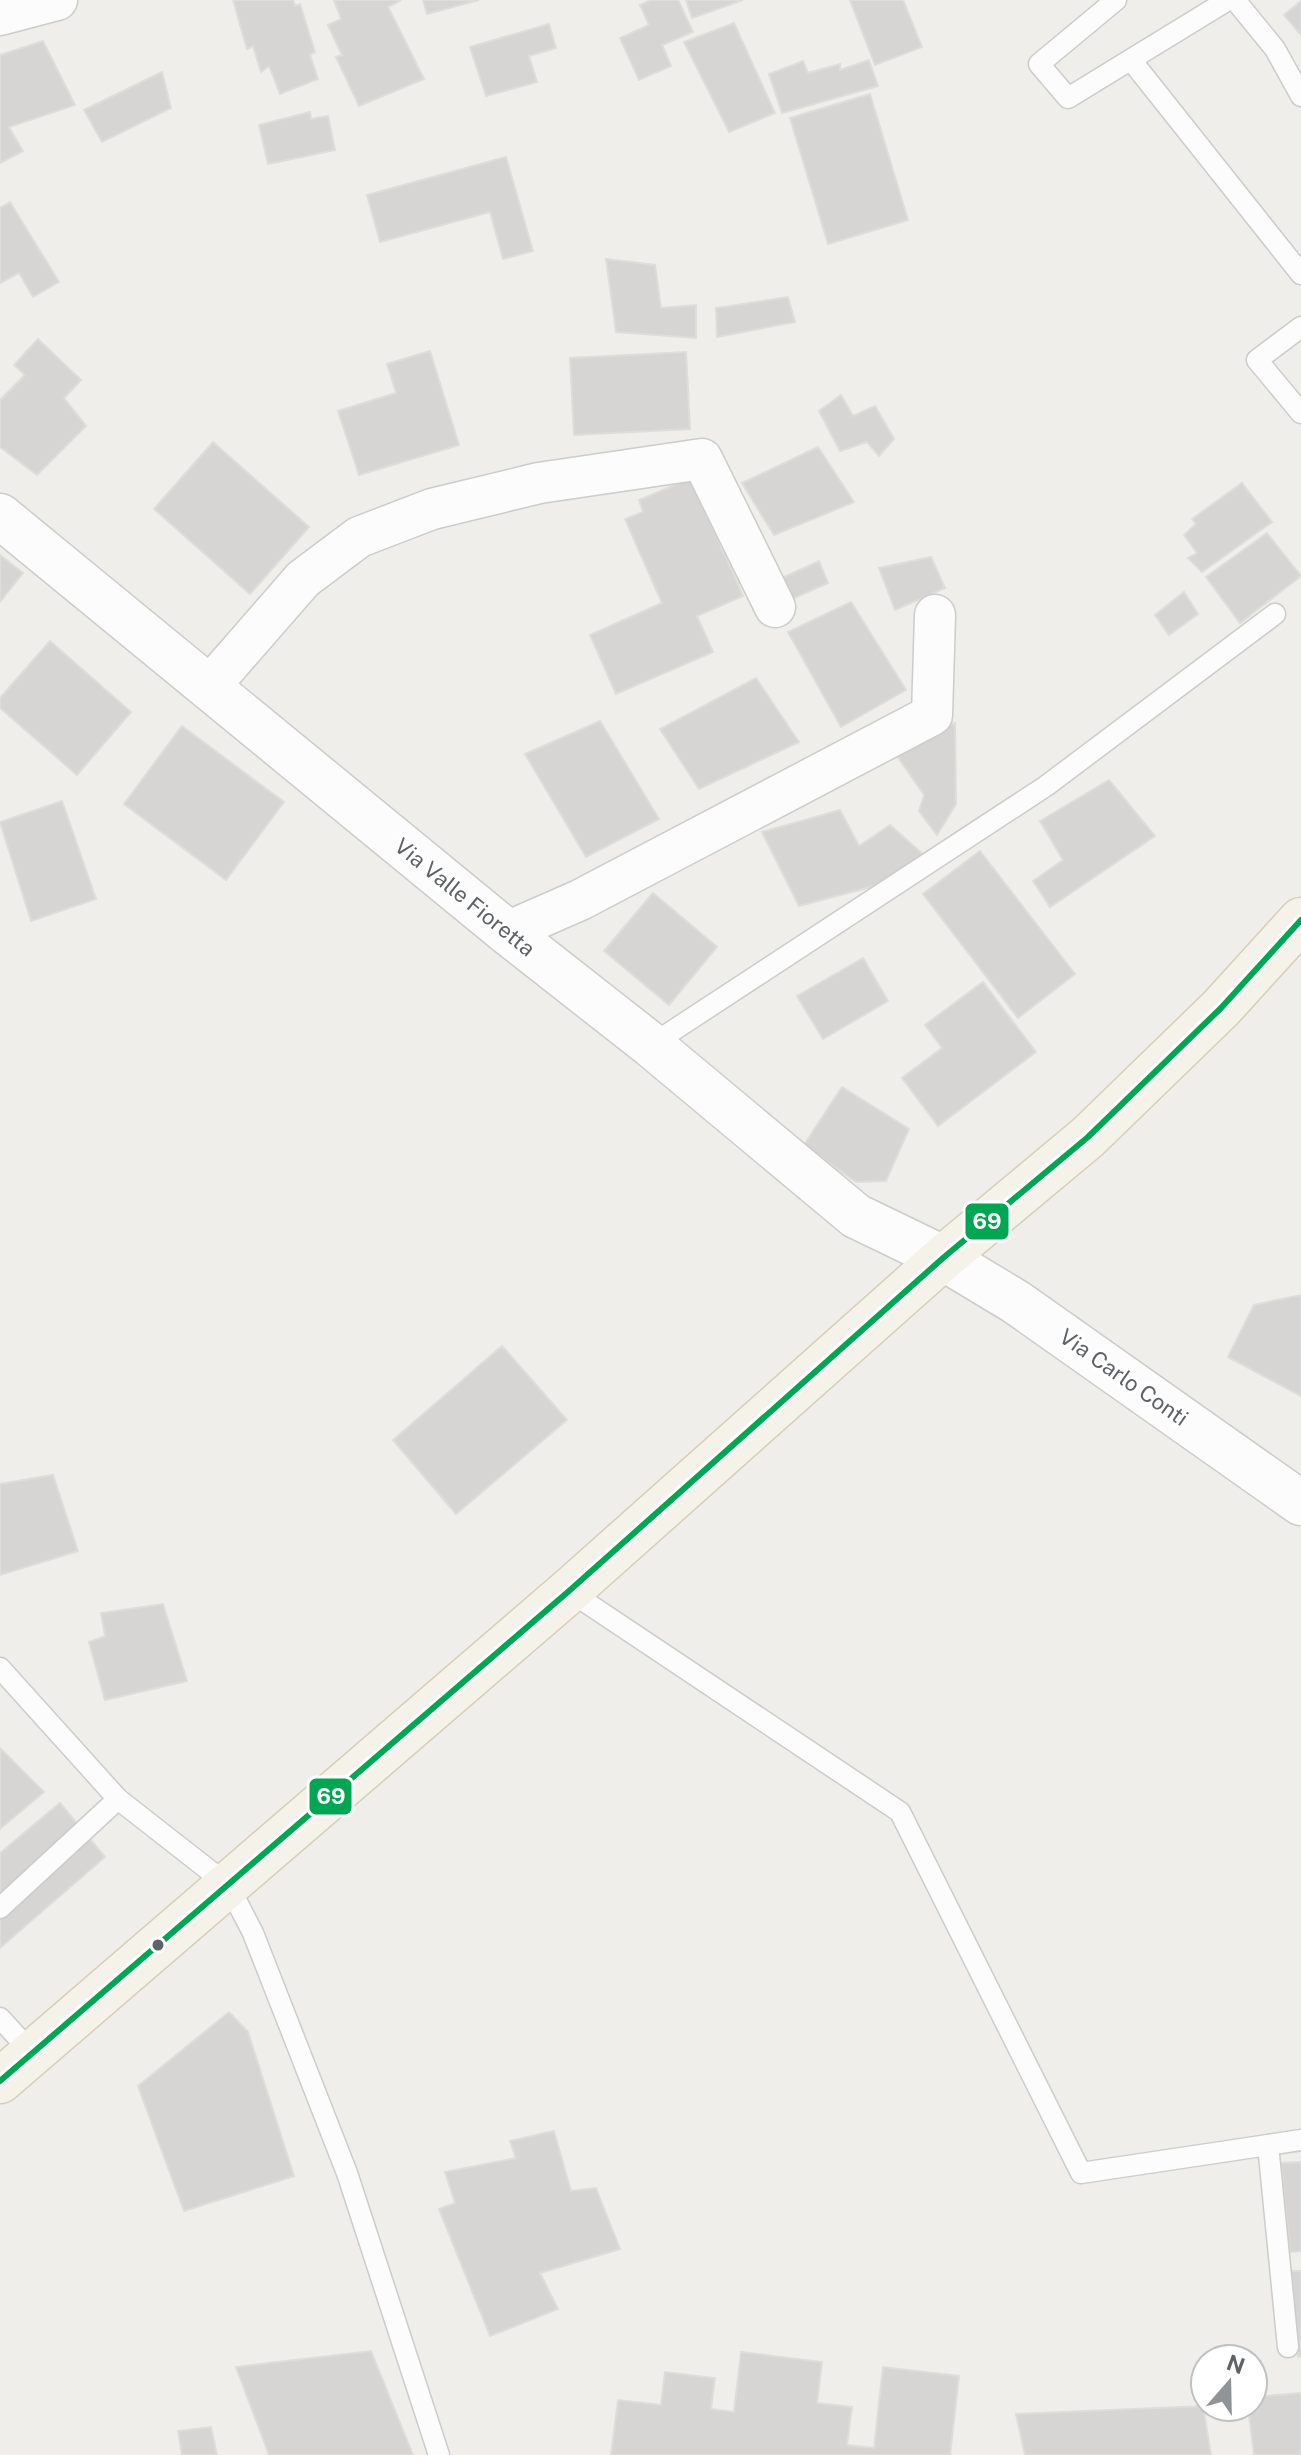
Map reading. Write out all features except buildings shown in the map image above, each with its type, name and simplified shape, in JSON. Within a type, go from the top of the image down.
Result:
[{"type":"main road","points":[[16,2067],[569,1591],[943,1258],[1088,1137],[1221,1008],[1301,920]]},
{"type":"street","points":[[0,15],[57,0]]},
{"type":"street","points":[[208,688],[303,579],[359,537],[432,509],[539,483],[702,459],[775,607]]},
{"type":"street","name":"Via Valle Fioretta","points":[[0,516],[507,932],[651,1045],[856,1216],[943,1258]]},
{"type":"street","points":[[507,932],[580,900],[932,715],[935,615]]},
{"type":"street","name":"Via Carlo Conti","points":[[943,1258],[1016,1302],[1301,1503]]},
{"type":"lane","points":[[1116,0],[1039,64],[1068,98],[1228,0]]},
{"type":"lane","points":[[1235,0],[1275,49],[1301,96]]},
{"type":"lane","points":[[1131,60],[1301,274]]},
{"type":"lane","points":[[1301,327],[1257,360],[1301,413]]},
{"type":"lane","points":[[651,1045],[1046,786],[1275,614]]},
{"type":"lane","points":[[569,1591],[900,1812],[1081,2173],[1301,2140]]},
{"type":"lane","points":[[0,1668],[118,1799],[228,1885],[253,1933],[347,2173],[439,2455]]},
{"type":"lane","points":[[0,1908],[118,1799]]},
{"type":"lane","points":[[0,2018],[16,2067]]},
{"type":"lane","points":[[1268,2145],[1288,2347]]},
{"type":"transit line","name":"69","points":[[0,2081],[569,1591],[943,1258],[1088,1137],[1221,1008],[1301,920]]}]
